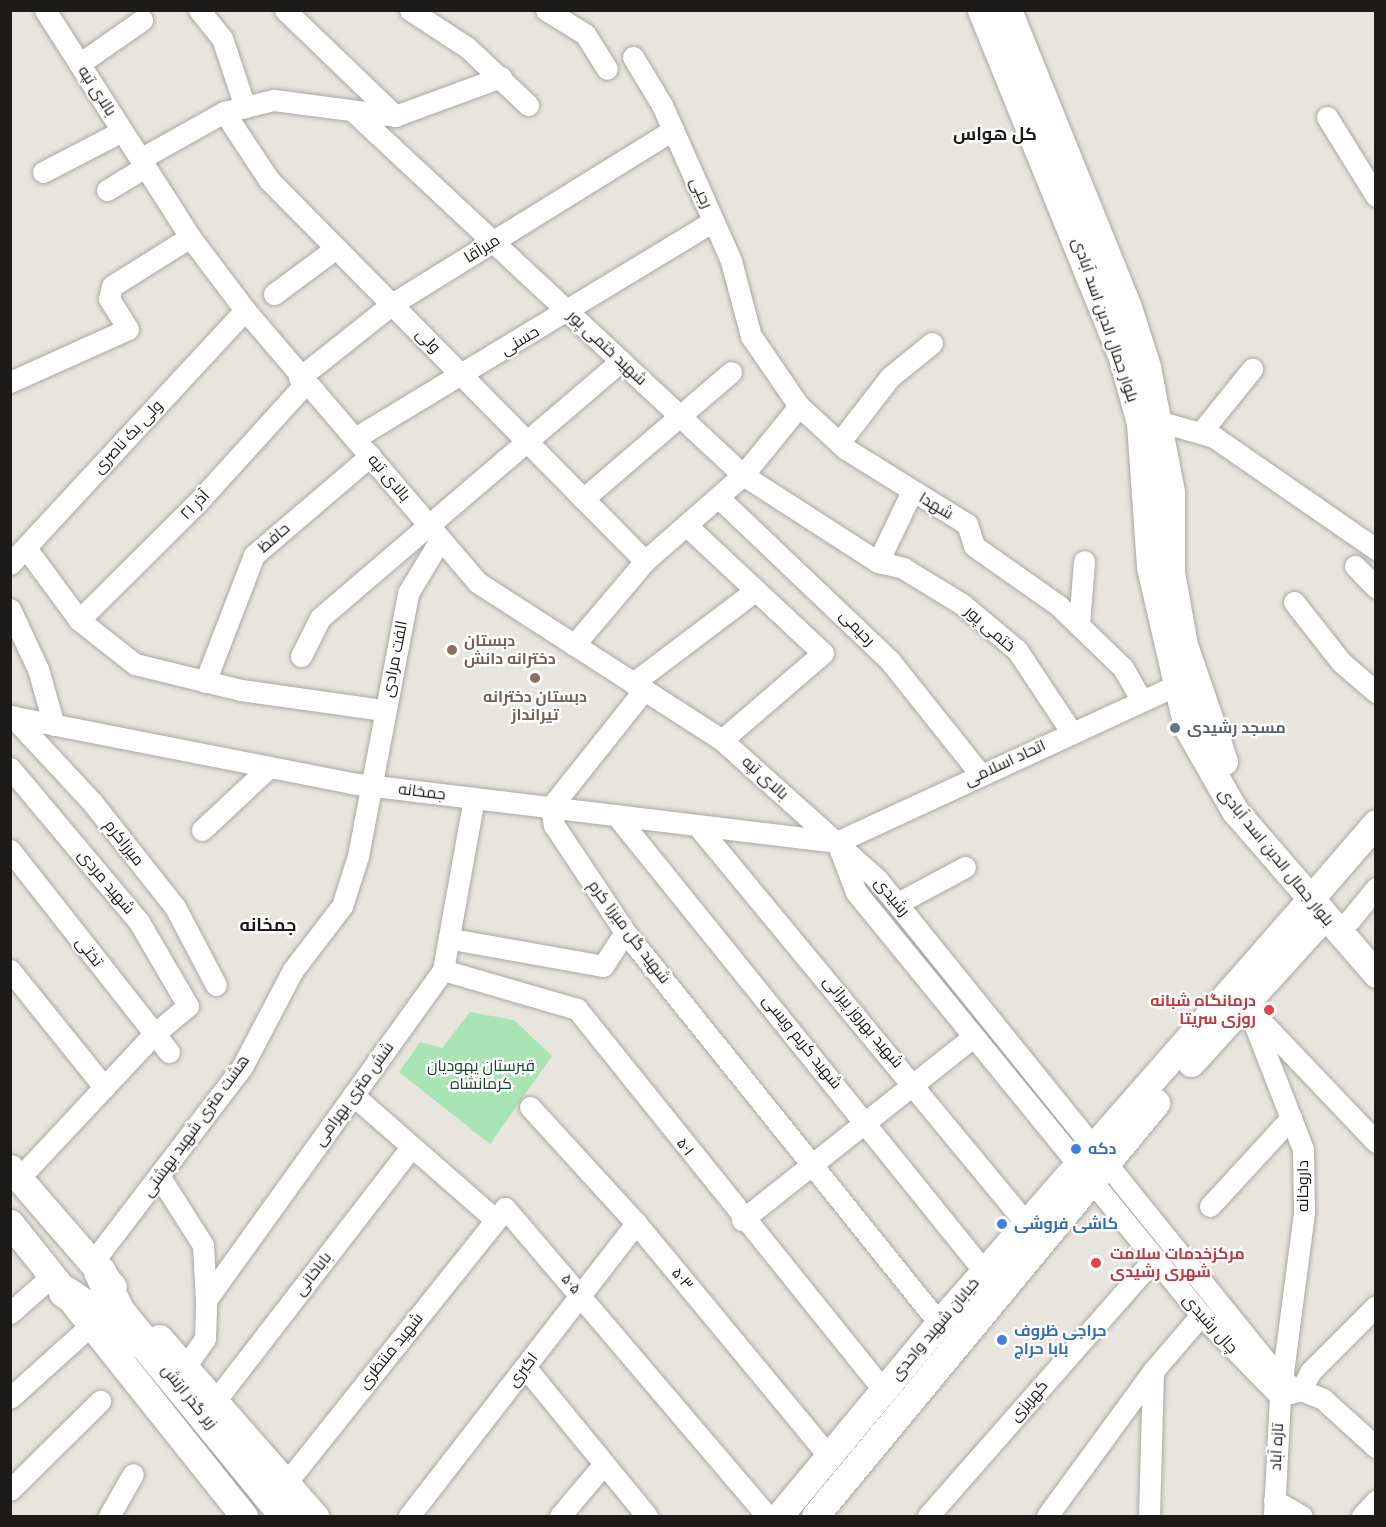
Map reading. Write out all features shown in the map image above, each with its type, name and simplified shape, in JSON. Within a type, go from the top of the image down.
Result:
[{"type":"highway","name":"زیر گذر ارتش","points":[[96,1268],[120,1312],[286,1516]]},
{"type":"highway","name":"زیر گذر ارتش","points":[[59,1284],[103,1318],[265,1516]]},
{"type":"main road","name":"بلوار جمال الدین اسد آبادی","points":[[981,10],[1161,422],[1171,492],[1171,572],[1201,706],[1239,789],[1376,974]]},
{"type":"main road","name":"بلوار جمال الدین اسد آبادی","points":[[1008,10],[1132,356],[1140,423],[1150,567],[1174,686],[1212,775],[1325,907],[1376,949]]},
{"type":"main road","points":[[1093,1144],[1248,1007],[1325,907],[1376,823]]},
{"type":"main road","points":[[1093,1144],[1325,907]]},
{"type":"main road","name":"خیابان شهید واحدی","points":[[779,1516],[939,1323],[1093,1144]]},
{"type":"main road","name":"خیابان شهید واحدی","points":[[815,1516],[1075,1164]]},
{"type":"main road","points":[[15,1173],[315,1516]]},
{"type":"main road","points":[[10,1223],[244,1516]]},
{"type":"street","name":"بالای تپه","points":[[45,10],[190,237],[245,310],[302,381],[355,438],[477,582],[722,740],[837,842]]},
{"type":"street","points":[[199,10],[222,38],[245,107]]},
{"type":"street","points":[[285,10],[395,116]]},
{"type":"street","points":[[410,10],[501,77],[528,105]]},
{"type":"street","points":[[546,10],[585,34],[607,69]]},
{"type":"street","points":[[79,64],[142,20]]},
{"type":"street","name":"رجبی","points":[[633,57],[673,130],[731,261],[750,336]]},
{"type":"street","points":[[107,190],[143,163],[224,112],[274,100],[395,116],[501,77]]},
{"type":"street","name":"ولی","points":[[224,112],[269,180],[645,561]]},
{"type":"street","name":"شهید ختمی پور","points":[[354,112],[743,475],[878,562]]},
{"type":"street","points":[[1327,117],[1376,196]]},
{"type":"street","name":"میرآقا","points":[[302,381],[392,304],[673,130]]},
{"type":"street","points":[[43,172],[122,131]]},
{"type":"street","name":"حسنی","points":[[355,438],[568,312],[714,221]]},
{"type":"street","points":[[10,382],[128,329],[109,299],[112,286],[190,237]]},
{"type":"street","points":[[274,294],[336,248]]},
{"type":"street","name":"ولی بک ناصری","points":[[10,564],[245,310]]},
{"type":"street","name":"شهدا","points":[[750,336],[799,406],[839,443],[967,524],[974,546],[1079,625],[1123,668],[1142,701]]},
{"type":"street","points":[[839,443],[890,377],[932,343]]},
{"type":"street","points":[[301,656],[320,618],[434,533],[527,441],[621,361]]},
{"type":"street","points":[[1202,431],[1252,369]]},
{"type":"street","points":[[583,499],[731,372]]},
{"type":"street","name":"۲۱ آذر","points":[[79,620],[197,503],[302,381]]},
{"type":"street","points":[[574,645],[645,561],[743,475],[799,406]]},
{"type":"street","points":[[1161,422],[1202,431],[1376,549]]},
{"type":"street","name":"حافظ","points":[[205,682],[254,555],[370,456]]},
{"type":"street","points":[[878,562],[912,491]]},
{"type":"street","name":"رحیمی","points":[[718,497],[890,662],[981,774]]},
{"type":"street","points":[[686,525],[823,652],[722,740]]},
{"type":"street","name":"الفت مرادی","points":[[372,786],[384,710],[408,593],[434,533]]},
{"type":"street","points":[[26,548],[79,620],[135,664],[205,682],[384,710]]},
{"type":"street","points":[[1079,625],[1084,561]]},
{"type":"street","name":"ختمی پور","points":[[878,562],[903,568],[962,604],[1017,650],[1072,733]]},
{"type":"street","points":[[1355,566],[1376,588]]},
{"type":"street","points":[[550,807],[639,686],[756,590]]},
{"type":"street","points":[[1294,602],[1341,662],[1376,692]]},
{"type":"street","points":[[10,609],[38,669],[54,724]]},
{"type":"street","name":"اتحاد اسلامی","points":[[837,842],[1174,686]]},
{"type":"street","name":"جمخانه","points":[[11,716],[372,786],[837,842]]},
{"type":"street","name":"میرزاکرم","points":[[11,716],[92,802],[175,907],[216,985]]},
{"type":"street","points":[[202,830],[269,767]]},
{"type":"street","name":"شهید مردی","points":[[10,768],[139,922],[188,1006],[153,1035]]},
{"type":"street","name":"هشت متری شهید بهشتی","points":[[96,1268],[242,1067],[293,970],[342,906],[372,786]]},
{"type":"street","name":"شش متری بهرامی","points":[[206,1300],[443,970],[452,939],[474,798]]},
{"type":"street","name":"شهید گل میرزا کرم","points":[[550,807],[554,825],[625,932],[816,1166],[939,1323]]},
{"type":"street","name":"شهید کریم ویسی","points":[[616,815],[868,1123],[984,1271]]},
{"type":"street","name":"شهید بهروز پیرانی","points":[[697,825],[916,1084],[1026,1223]]},
{"type":"street","name":"رشیدی","points":[[837,842],[898,903],[1093,1144]]},
{"type":"street","name":"رشیدی","points":[[837,842],[856,892],[1075,1164]]},
{"type":"street","name":"تختی","points":[[10,850],[153,1035],[169,1052]]},
{"type":"street","points":[[898,903],[965,867]]},
{"type":"street","points":[[1325,907],[1376,888]]},
{"type":"street","points":[[452,939],[603,966],[625,932]]},
{"type":"street","points":[[10,970],[105,1088]]},
{"type":"street","name":"۵۰۱","points":[[443,970],[577,1010],[742,1220],[883,1390]]},
{"type":"street","points":[[1248,1007],[1376,1142]]},
{"type":"street","name":"داروخانه","points":[[1248,1007],[1303,1149],[1304,1213],[1290,1389]]},
{"type":"street","points":[[15,1173],[105,1088],[153,1035]]},
{"type":"street","points":[[742,1220],[816,1166],[973,1037]]},
{"type":"street","points":[[353,1095],[496,1220]]},
{"type":"street","name":"۵۰۳","points":[[530,1107],[636,1223],[829,1456]]},
{"type":"street","points":[[1210,1206],[1291,1118]]},
{"type":"street","points":[[1075,1164],[1078,1141],[1093,1144]]},
{"type":"street","name":"چال رشیدی","points":[[1093,1144],[1290,1389]]},
{"type":"street","name":"باباخانی","points":[[215,1401],[411,1147]]},
{"type":"street","name":"چال رشیدی","points":[[1075,1164],[1201,1315],[1290,1389]]},
{"type":"street","points":[[161,1179],[203,1245],[206,1300],[205,1338],[185,1367]]},
{"type":"street","points":[[1114,1212],[1117,1197],[1132,1193]]},
{"type":"street","name":"۵۰۵","points":[[496,1220],[505,1208],[767,1516]]},
{"type":"street","name":"شهید منتظری","points":[[286,1483],[496,1220]]},
{"type":"street","name":"اکبری","points":[[409,1516],[636,1223]]},
{"type":"street","name":"کهریزی","points":[[928,1516],[1154,1259]]},
{"type":"street","points":[[10,1313],[59,1284]]},
{"type":"street","points":[[1290,1389],[1376,1306]]},
{"type":"street","points":[[1048,1516],[1153,1371],[1201,1315]]},
{"type":"street","points":[[10,1398],[91,1325]]},
{"type":"street","points":[[525,1367],[647,1516]]},
{"type":"street","points":[[1149,1516],[1153,1371]]},
{"type":"street","points":[[1290,1389],[1323,1399],[1376,1447]]},
{"type":"street","name":"تازه آباد","points":[[1274,1508],[1290,1389]]},
{"type":"street","points":[[10,1490],[100,1401]]},
{"type":"street","points":[[560,1516],[604,1464]]},
{"type":"street","points":[[109,1516],[133,1474]]},
{"type":"street","points":[[1362,1516],[1376,1501]]},
{"type":"street","points":[[1274,1508],[1302,1516]]},
{"type":"green space","name":"قبرستان یهودیان کرمانشاه","points":[[470,1012],[514,1020],[552,1056],[490,1144],[399,1072],[420,1042],[442,1048]]},
{"type":"place","name":"دبستان دخترانه دانش","points":[[452,650]]},
{"type":"place","name":"دبستان دخترانه تیرانداز","points":[[535,678]]},
{"type":"place","name":"مسجد رشیدی","points":[[1175,728]]},
{"type":"place","name":"درمانگاه شبانه روزی سریتا","points":[[1269,1010]]},
{"type":"place","name":"دکه","points":[[1076,1149]]},
{"type":"place","name":"کاشی فروشی","points":[[1002,1224]]},
{"type":"place","name":"مرکزخدمات سلامت شهری رشیدی","points":[[1096,1263]]},
{"type":"place","name":"حراجی ظروف بابا حراج","points":[[1002,1340]]},
{"type":"district","name":"کل هواس","points":[[995,134]]},
{"type":"district","name":"جمخانه","points":[[268,925]]}]
